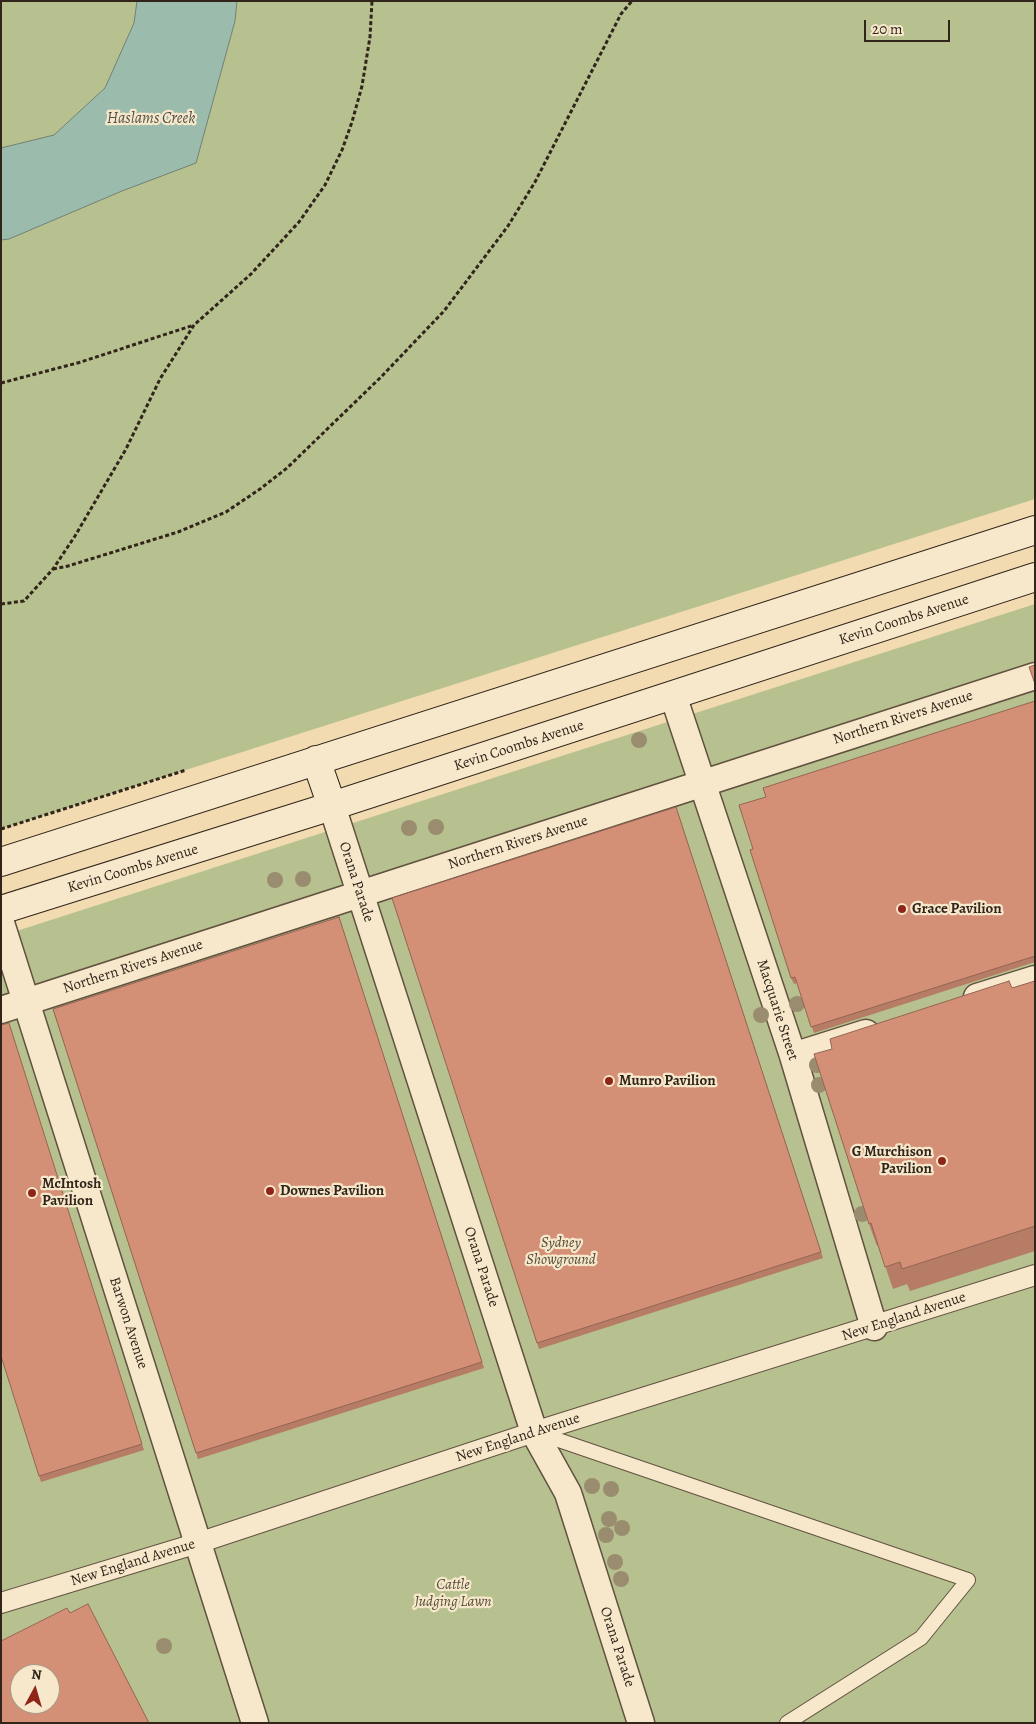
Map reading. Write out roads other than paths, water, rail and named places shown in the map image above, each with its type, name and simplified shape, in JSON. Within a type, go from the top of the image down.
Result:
[{"type":"main road","points":[[1,862],[1035,530]]},
{"type":"main road","name":"Kevin Coombs Avenue","points":[[1,910],[332,806],[1035,577]]},
{"type":"main road","points":[[316,760],[332,806]]},
{"type":"street","name":"Northern Rivers Avenue","points":[[1,1010],[1035,676]]},
{"type":"street","name":"Macquarie Street","points":[[673,696],[793,1056],[874,1327]]},
{"type":"street","name":"Orana Parade","points":[[332,806],[534,1432],[568,1494],[641,1723]]},
{"type":"street","name":"Barwon Avenue","points":[[1,923],[255,1723]]},
{"type":"street","points":[[951,1005],[1035,978]]},
{"type":"street","points":[[793,1056],[886,1026]]},
{"type":"street","name":"New England Avenue","points":[[1,1603],[198,1544],[534,1432],[1035,1275]]},
{"type":"lane","points":[[534,1432],[968,1580],[921,1638],[787,1723]]},
{"type":"water","name":"Haslams Creek","points":[[137,1],[237,1],[235,21],[196,163],[122,191],[9,239],[1,240],[1,148],[54,135],[105,88],[134,23]]},
{"type":"place","name":"Grace Pavilion","points":[[902,909]]},
{"type":"place","name":"Munro Pavilion","points":[[609,1081]]},
{"type":"place","name":"G Murchison Pavilion","points":[[942,1161]]},
{"type":"place","name":"Downes Pavilion","points":[[270,1191]]},
{"type":"place","name":"McIntosh Pavilion","points":[[32,1193]]},
{"type":"park label","name":"Sydney Showground","points":[[561,1252]]},
{"type":"park label","name":"Cattle Judging Lawn","points":[[453,1594]]}]
